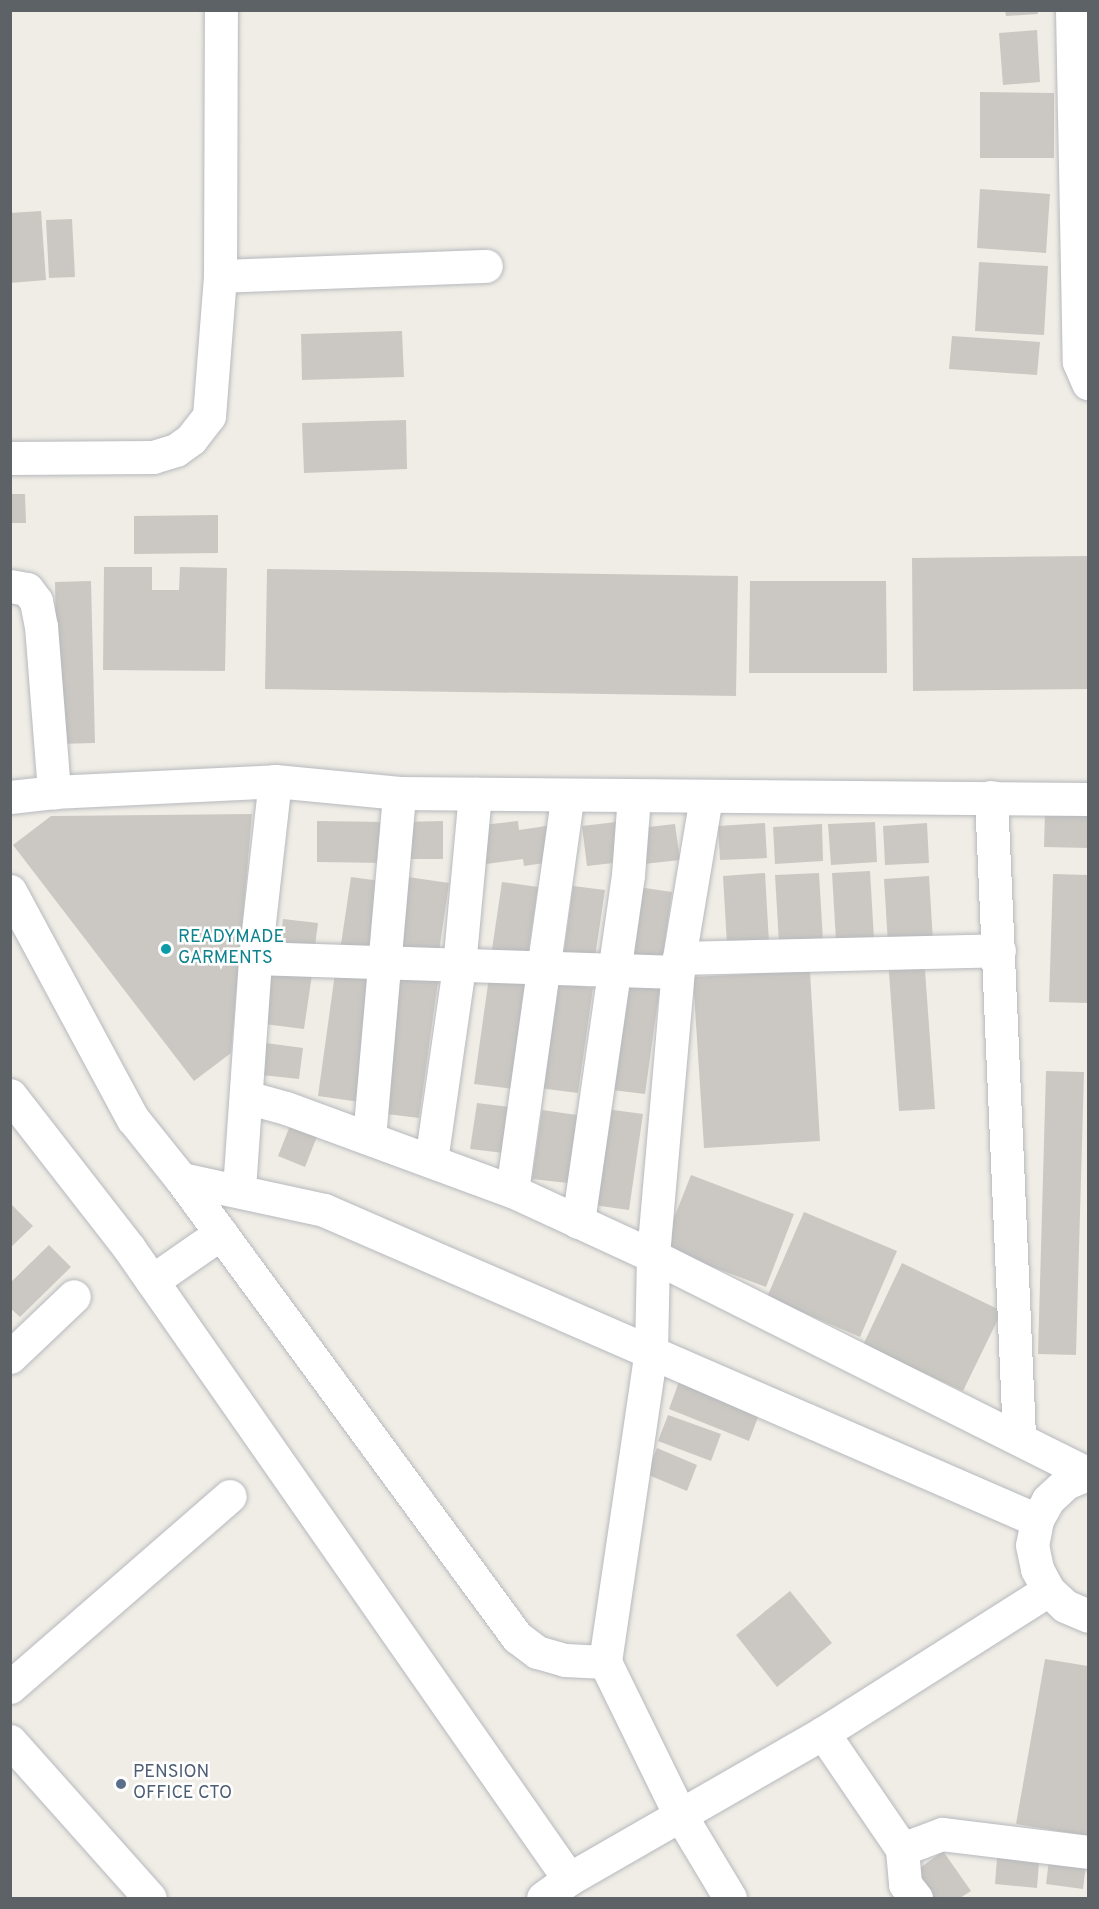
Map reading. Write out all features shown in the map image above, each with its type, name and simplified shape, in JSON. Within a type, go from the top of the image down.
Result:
[{"type":"street","points":[[10,458],[153,458],[176,450],[191,439],[209,416],[220,276],[221,10]]},
{"type":"street","points":[[1072,10],[1079,362],[1089,383]]},
{"type":"street","points":[[220,276],[486,267]]},
{"type":"street","points":[[10,586],[27,589],[41,626],[54,792]]},
{"type":"street","points":[[239,1189],[255,958],[275,781]]},
{"type":"street","points":[[10,797],[54,792],[275,781],[399,793],[1089,799]]},
{"type":"street","points":[[369,1138],[399,793]]},
{"type":"street","points":[[431,1161],[459,966],[475,794]]},
{"type":"street","points":[[512,1191],[568,795]]},
{"type":"street","points":[[578,1222],[614,972],[634,796]]},
{"type":"street","points":[[706,797],[679,965],[653,1256],[651,1350],[605,1662],[679,1813],[730,1899]]},
{"type":"street","points":[[991,797],[1019,1437]]},
{"type":"street","points":[[10,891],[133,1119],[181,1179],[517,1637],[537,1652],[565,1660],[605,1662]]},
{"type":"street","points":[[255,958],[614,972],[679,965],[999,950]]},
{"type":"street","points":[[10,1095],[152,1281],[569,1879]]},
{"type":"street","points":[[246,1097],[369,1138],[512,1191],[653,1256],[1019,1437],[1088,1474]]},
{"type":"street","points":[[181,1179],[239,1189],[324,1210],[651,1350],[1037,1520]]},
{"type":"street","points":[[152,1281],[221,1233]]},
{"type":"street","points":[[10,1357],[74,1296]]},
{"type":"street","points":[[1088,1474],[1066,1483],[1048,1500],[1037,1520],[1032,1545],[1036,1569],[1048,1590],[1065,1606],[1089,1616]]},
{"type":"street","points":[[10,1687],[230,1496]]},
{"type":"street","points":[[543,1899],[569,1879],[679,1813],[823,1733],[1048,1590]]},
{"type":"street","points":[[823,1733],[902,1850],[905,1884],[916,1899]]},
{"type":"street","points":[[10,1741],[150,1899]]},
{"type":"street","points":[[902,1850],[942,1834],[1089,1852]]},
{"type":"building","points":[[1005,10],[1037,10],[1038,14],[1006,16]]},
{"type":"building","points":[[1037,30],[1040,82],[1003,85],[999,33]]},
{"type":"building","points":[[980,92],[1054,93],[1054,158],[980,158]]},
{"type":"building","points":[[980,189],[1050,194],[1046,253],[977,248]]},
{"type":"building","points":[[41,211],[46,280],[10,283],[10,213]]},
{"type":"building","points":[[72,219],[75,277],[49,278],[46,220]]},
{"type":"building","points":[[979,262],[1048,266],[1044,335],[975,331]]},
{"type":"building","points":[[402,331],[404,377],[302,380],[301,334]]},
{"type":"building","points":[[952,336],[1040,342],[1037,375],[949,369]]},
{"type":"building","points":[[406,420],[407,469],[304,473],[302,423]]},
{"type":"building","points":[[10,494],[25,494],[26,523],[10,523]]},
{"type":"building","points":[[218,515],[218,553],[134,554],[134,516]]},
{"type":"building","points":[[1088,556],[1088,689],[913,691],[912,558]]},
{"type":"building","points":[[104,567],[152,567],[152,590],[179,590],[180,567],[227,568],[225,671],[103,670]]},
{"type":"building","points":[[267,569],[738,576],[736,696],[265,689]]},
{"type":"building","points":[[91,581],[95,743],[58,744],[55,582]]},
{"type":"building","points":[[750,581],[886,581],[887,673],[749,673]]},
{"type":"building","points":[[1045,811],[1088,812],[1088,848],[1044,847]]},
{"type":"building","name":"READYMADE GARMENTS","points":[[252,814],[231,1053],[194,1081],[13,845],[51,816]]},
{"type":"building","points":[[317,821],[386,822],[386,863],[317,862]]},
{"type":"building","points":[[443,821],[443,859],[401,859],[401,822]]},
{"type":"building","points":[[518,821],[519,830],[553,825],[558,861],[524,866],[523,859],[486,864],[482,825]]},
{"type":"building","points":[[616,822],[622,862],[587,866],[582,826]]},
{"type":"building","points":[[875,822],[877,862],[831,865],[828,824]]},
{"type":"building","points":[[765,823],[767,858],[720,860],[718,826]]},
{"type":"building","points":[[927,823],[929,863],[885,865],[883,826]]},
{"type":"building","points":[[675,824],[680,860],[644,864],[639,828]]},
{"type":"building","points":[[822,824],[823,861],[775,864],[773,827]]},
{"type":"building","points":[[870,871],[874,939],[836,941],[832,873]]},
{"type":"building","points":[[765,873],[769,943],[727,945],[723,876]]},
{"type":"building","points":[[819,873],[823,941],[779,944],[775,875]]},
{"type":"building","points":[[1053,874],[1088,875],[1088,1003],[1049,1002]]},
{"type":"building","points":[[929,876],[933,941],[888,944],[884,879]]},
{"type":"building","points":[[351,877],[388,882],[377,955],[340,951]]},
{"type":"building","points":[[408,877],[449,883],[438,959],[397,953]]},
{"type":"building","points":[[502,882],[538,887],[527,961],[491,956]]},
{"type":"building","points":[[573,886],[605,890],[594,964],[563,960]]},
{"type":"building","points":[[638,887],[672,892],[662,962],[628,958]]},
{"type":"building","points":[[283,919],[318,923],[314,954],[279,950]]},
{"type":"building","points":[[924,956],[935,1109],[899,1111],[888,959]]},
{"type":"building","points":[[273,963],[313,968],[304,1029],[264,1024]]},
{"type":"building","points":[[336,966],[378,972],[360,1102],[318,1096]]},
{"type":"building","points":[[400,969],[439,974],[419,1118],[379,1113]]},
{"type":"building","points":[[810,971],[820,1141],[704,1148],[693,977]]},
{"type":"building","points":[[489,977],[528,982],[514,1089],[474,1084]]},
{"type":"building","points":[[627,982],[660,986],[645,1094],[612,1090]]},
{"type":"building","points":[[554,983],[593,988],[578,1093],[539,1088]]},
{"type":"building","points":[[266,1043],[303,1048],[299,1079],[262,1075]]},
{"type":"building","points":[[1046,1071],[1084,1072],[1076,1355],[1038,1354]]},
{"type":"building","points":[[477,1103],[511,1107],[504,1153],[470,1149]]},
{"type":"building","points":[[606,1109],[643,1114],[629,1210],[593,1205]]},
{"type":"building","points":[[542,1110],[577,1115],[568,1183],[532,1179]]},
{"type":"building","points":[[293,1118],[320,1129],[305,1167],[278,1156]]},
{"type":"building","points":[[691,1175],[794,1214],[766,1287],[662,1248]]},
{"type":"building","points":[[10,1203],[33,1226],[10,1248]]},
{"type":"building","points":[[804,1212],[897,1251],[860,1337],[767,1297]]},
{"type":"building","points":[[49,1245],[71,1267],[20,1317],[10,1308],[10,1283]]},
{"type":"building","points":[[902,1263],[1002,1311],[963,1391],[863,1345]]},
{"type":"building","points":[[680,1379],[760,1412],[749,1441],[669,1409]]},
{"type":"building","points":[[668,1415],[721,1434],[711,1461],[658,1441]]},
{"type":"building","points":[[657,1448],[697,1465],[687,1491],[646,1474]]},
{"type":"building","points":[[790,1591],[832,1643],[777,1687],[736,1635]]},
{"type":"building","points":[[1045,1659],[1088,1666],[1088,1836],[1016,1824]]},
{"type":"building","points":[[998,1846],[1040,1849],[1037,1888],[995,1884]]},
{"type":"building","points":[[943,1851],[971,1891],[960,1898],[925,1898],[909,1876]]},
{"type":"building","points":[[1050,1852],[1087,1857],[1083,1889],[1046,1884]]},
{"type":"place","name":"READYMADE GARMENTS","points":[[166,949]]},
{"type":"place","name":"PENSION OFFICE CTO","points":[[121,1784]]}]
